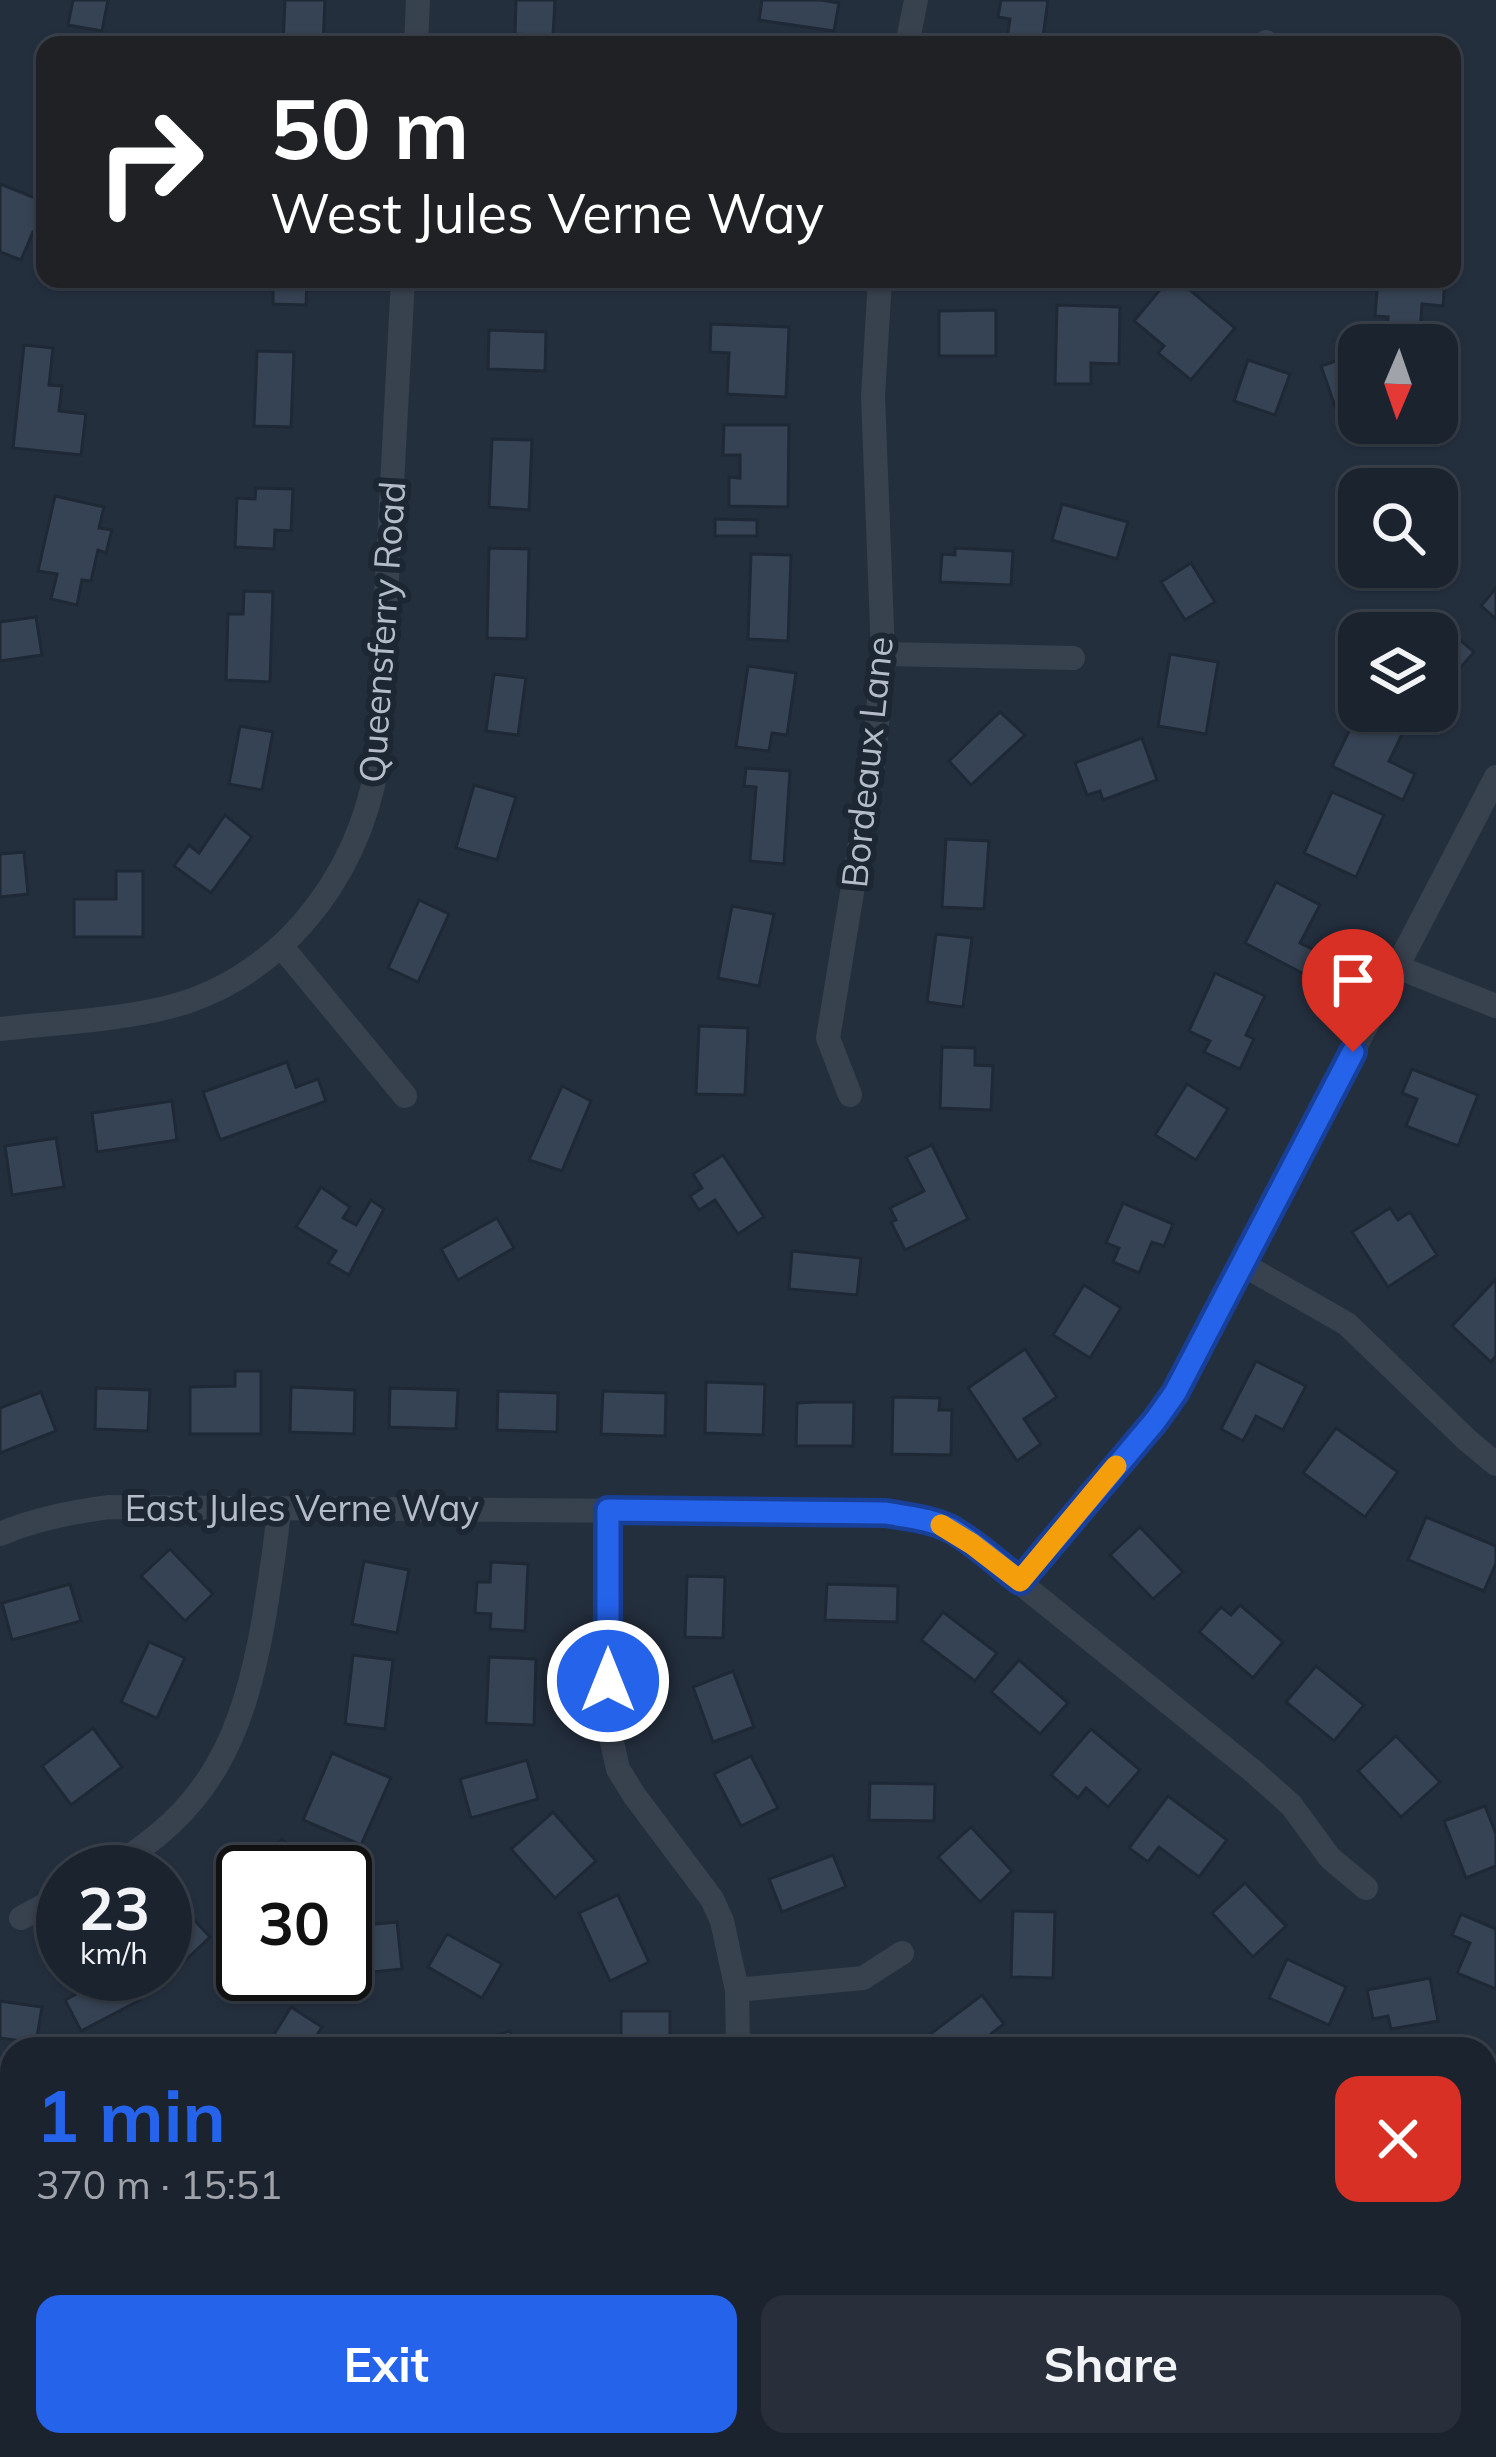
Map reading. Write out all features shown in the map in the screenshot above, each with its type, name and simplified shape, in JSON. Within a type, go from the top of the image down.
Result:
[{"type":"street","points":[[416,36],[418,0]]},
{"type":"street","points":[[909,36],[916,0]]},
{"type":"street","name":"Queensferry Road","points":[[0,1029],[159,1010],[220,987],[281,947],[343,868],[373,790],[379,738],[404,288]]},
{"type":"street","name":"Bordeaux Lane","points":[[850,1095],[828,1038],[874,759],[883,654],[873,396],[879,288]]},
{"type":"street","points":[[883,654],[1073,658]]},
{"type":"street","points":[[1020,1581],[1175,1393],[1496,777]]},
{"type":"street","points":[[281,947],[405,1096]]},
{"type":"street","points":[[1397,967],[1496,1006]]},
{"type":"street","points":[[1242,1264],[1347,1324],[1496,1464]]},
{"type":"street","name":"East Jules Verne Way","points":[[0,1534],[70,1512],[109,1507],[886,1513],[930,1521],[952,1530],[1020,1581],[1266,1782],[1291,1805],[1330,1858],[1366,1888]]},
{"type":"street","points":[[144,1845],[179,1816],[214,1772],[232,1737],[254,1675],[279,1508]]},
{"type":"street","points":[[608,1510],[608,1724],[612,1747],[634,1795],[712,1899],[722,1921],[737,1990],[738,2037]]},
{"type":"street","points":[[21,1918],[36,1910]]},
{"type":"street","points":[[737,1990],[862,1978],[902,1953]]},
{"type":"building","points":[[73,0],[108,0],[102,31],[68,25]]},
{"type":"building","points":[[285,0],[325,0],[323,36],[283,36]]},
{"type":"building","points":[[516,0],[555,0],[553,36],[515,34]]},
{"type":"building","points":[[762,0],[839,3],[834,31],[759,20]]},
{"type":"building","points":[[1001,0],[1048,0],[1043,36],[1007,36],[1010,19],[998,17]]},
{"type":"building","points":[[0,184],[36,198],[36,233],[21,260],[0,252]]},
{"type":"building","points":[[273,288],[307,288],[306,305],[273,304]]},
{"type":"building","points":[[1162,288],[1188,288],[1235,328],[1191,380],[1158,353],[1164,346],[1134,321]]},
{"type":"building","points":[[1377,288],[1444,288],[1443,306],[1422,304],[1421,324],[1388,324],[1388,317],[1375,316]]},
{"type":"building","points":[[1057,305],[1120,307],[1119,364],[1091,363],[1091,384],[1055,384]]},
{"type":"building","points":[[996,310],[996,356],[939,356],[939,311]]},
{"type":"building","points":[[711,324],[789,327],[786,397],[727,394],[729,353],[710,352]]},
{"type":"building","points":[[489,330],[546,332],[545,371],[488,369]]},
{"type":"building","points":[[24,345],[53,348],[49,385],[62,386],[59,411],[86,414],[81,455],[13,448]]},
{"type":"building","points":[[257,351],[294,352],[291,427],[254,426]]},
{"type":"building","points":[[1248,360],[1290,374],[1275,415],[1234,401]]},
{"type":"building","points":[[1338,360],[1337,412],[1321,366]]},
{"type":"building","points":[[724,425],[789,425],[788,507],[729,506],[729,477],[740,478],[740,455],[723,455]]},
{"type":"building","points":[[492,439],[532,440],[529,510],[489,507]]},
{"type":"building","points":[[256,488],[293,489],[291,531],[275,530],[274,549],[235,547],[237,498],[255,499]]},
{"type":"building","points":[[55,496],[104,507],[99,528],[112,530],[106,553],[98,550],[91,581],[82,580],[77,605],[51,599],[57,574],[38,571]]},
{"type":"building","points":[[1062,504],[1128,522],[1117,559],[1052,540]]},
{"type":"building","points":[[715,519],[757,520],[757,536],[715,536]]},
{"type":"building","points":[[489,548],[529,549],[527,639],[487,638]]},
{"type":"building","points":[[955,548],[1013,551],[1011,585],[940,582],[942,554],[955,555]]},
{"type":"building","points":[[751,554],[791,555],[788,641],[748,639]]},
{"type":"building","points":[[1191,563],[1215,602],[1185,620],[1161,582]]},
{"type":"building","points":[[1496,588],[1496,619],[1481,606]]},
{"type":"building","points":[[244,591],[273,592],[270,682],[226,680],[228,614],[243,614]]},
{"type":"building","points":[[36,617],[42,655],[0,661],[0,622]]},
{"type":"building","points":[[1458,638],[1474,652],[1458,671]]},
{"type":"building","points":[[1170,654],[1218,662],[1206,734],[1158,726]]},
{"type":"building","points":[[748,666],[796,673],[787,735],[772,733],[769,751],[736,747]]},
{"type":"building","points":[[494,674],[526,678],[518,735],[486,731]]},
{"type":"building","points":[[1000,712],[1025,735],[971,785],[949,761]]},
{"type":"building","points":[[240,726],[273,732],[262,790],[229,784]]},
{"type":"building","points":[[1349,732],[1403,732],[1389,761],[1415,774],[1403,800],[1332,766]]},
{"type":"building","points":[[1142,738],[1157,780],[1103,800],[1100,791],[1087,795],[1075,763]]},
{"type":"building","points":[[746,768],[790,771],[784,864],[750,861],[756,787],[744,786]]},
{"type":"building","points":[[474,785],[516,797],[497,860],[456,848]]},
{"type":"building","points":[[1332,792],[1384,815],[1356,877],[1304,853]]},
{"type":"building","points":[[225,815],[252,837],[211,893],[174,866],[189,845],[199,853]]},
{"type":"building","points":[[946,839],[989,841],[984,909],[942,907]]},
{"type":"building","points":[[24,852],[28,894],[0,897],[0,854]]},
{"type":"building","points":[[116,871],[143,871],[143,937],[74,937],[74,899],[116,899]]},
{"type":"building","points":[[1276,882],[1320,905],[1300,943],[1316,951],[1304,974],[1245,943]]},
{"type":"building","points":[[419,900],[449,914],[418,982],[388,968]]},
{"type":"building","points":[[732,906],[774,914],[759,986],[718,978]]},
{"type":"building","points":[[936,934],[972,938],[963,1007],[927,1002]]},
{"type":"building","points":[[1215,973],[1265,996],[1246,1035],[1254,1039],[1240,1069],[1204,1052],[1210,1041],[1189,1031]]},
{"type":"building","points":[[699,1026],[748,1028],[745,1095],[696,1094]]},
{"type":"building","points":[[942,1047],[975,1048],[975,1065],[993,1066],[991,1110],[940,1108]]},
{"type":"building","points":[[287,1062],[296,1087],[318,1079],[326,1101],[220,1140],[203,1092]]},
{"type":"building","points":[[1412,1069],[1478,1095],[1458,1146],[1406,1126],[1417,1099],[1402,1093]]},
{"type":"building","points":[[1187,1084],[1228,1109],[1196,1160],[1155,1135]]},
{"type":"building","points":[[562,1086],[591,1101],[562,1171],[529,1160]]},
{"type":"building","points":[[172,1101],[177,1140],[97,1152],[92,1113]]},
{"type":"building","points":[[56,1138],[64,1187],[12,1195],[5,1146]]},
{"type":"building","points":[[932,1145],[968,1219],[905,1250],[891,1222],[896,1220],[890,1208],[924,1191],[906,1157]]},
{"type":"building","points":[[723,1155],[764,1217],[738,1234],[715,1200],[699,1210],[690,1196],[702,1188],[693,1174]]},
{"type":"building","points":[[321,1187],[350,1207],[343,1218],[356,1225],[371,1200],[384,1209],[349,1275],[328,1263],[336,1251],[296,1227]]},
{"type":"building","points":[[1123,1203],[1173,1224],[1164,1246],[1152,1242],[1139,1273],[1113,1262],[1119,1248],[1106,1243]]},
{"type":"building","points":[[1390,1208],[1398,1220],[1410,1212],[1437,1255],[1388,1287],[1352,1232]]},
{"type":"building","points":[[497,1218],[514,1248],[458,1280],[441,1249]]},
{"type":"building","points":[[792,1251],[861,1258],[857,1295],[789,1289]]},
{"type":"building","points":[[1496,1279],[1496,1356],[1491,1362],[1452,1326]]},
{"type":"building","points":[[1084,1285],[1121,1308],[1090,1358],[1053,1335]]},
{"type":"building","points":[[1025,1349],[1057,1397],[1024,1419],[1041,1444],[1017,1461],[968,1388]]},
{"type":"building","points":[[1256,1361],[1306,1386],[1283,1430],[1256,1416],[1243,1441],[1221,1429]]},
{"type":"building","points":[[235,1371],[261,1371],[261,1434],[190,1434],[190,1387],[235,1386]]},
{"type":"building","points":[[706,1382],[765,1384],[763,1435],[705,1433]]},
{"type":"building","points":[[291,1387],[355,1390],[354,1434],[290,1432]]},
{"type":"building","points":[[96,1388],[150,1390],[148,1431],[95,1429]]},
{"type":"building","points":[[390,1388],[458,1390],[456,1429],[389,1427]]},
{"type":"building","points":[[498,1391],[558,1393],[557,1432],[497,1430]]},
{"type":"building","points":[[603,1391],[666,1393],[665,1436],[601,1434]]},
{"type":"building","points":[[41,1392],[56,1431],[0,1453],[0,1408]]},
{"type":"building","points":[[893,1397],[940,1398],[939,1410],[952,1410],[951,1455],[892,1454]]},
{"type":"building","points":[[854,1402],[853,1446],[796,1446],[797,1403]]},
{"type":"building","points":[[1336,1428],[1398,1472],[1365,1517],[1303,1473]]},
{"type":"building","points":[[1426,1517],[1496,1546],[1496,1563],[1484,1591],[1408,1560]]},
{"type":"building","points":[[1140,1527],[1183,1572],[1153,1599],[1110,1555]]},
{"type":"building","points":[[170,1549],[213,1594],[185,1621],[141,1576]]},
{"type":"building","points":[[364,1561],[409,1570],[397,1633],[352,1624]]},
{"type":"building","points":[[491,1562],[528,1564],[525,1631],[490,1629],[491,1614],[475,1613],[477,1582],[490,1582]]},
{"type":"building","points":[[687,1576],[725,1577],[723,1638],[685,1637]]},
{"type":"building","points":[[70,1584],[81,1621],[12,1640],[2,1603]]},
{"type":"building","points":[[827,1584],[898,1586],[897,1622],[825,1620]]},
{"type":"building","points":[[1240,1605],[1283,1642],[1253,1678],[1199,1632],[1221,1607],[1231,1615]]},
{"type":"building","points":[[943,1612],[997,1653],[975,1681],[921,1640]]},
{"type":"building","points":[[149,1642],[185,1658],[157,1718],[121,1702]]},
{"type":"building","points":[[353,1655],[393,1660],[385,1729],[345,1724]]},
{"type":"building","points":[[489,1657],[536,1659],[534,1725],[486,1723]]},
{"type":"building","points":[[1019,1660],[1068,1703],[1040,1734],[991,1692]]},
{"type":"building","points":[[1316,1666],[1364,1705],[1334,1741],[1286,1702]]},
{"type":"building","points":[[733,1671],[754,1727],[713,1742],[693,1687]]},
{"type":"building","points":[[93,1728],[122,1767],[71,1805],[42,1766]]},
{"type":"building","points":[[1091,1729],[1140,1770],[1108,1807],[1086,1788],[1078,1798],[1051,1775]]},
{"type":"building","points":[[1396,1736],[1440,1782],[1401,1817],[1358,1771]]},
{"type":"building","points":[[332,1753],[391,1778],[361,1845],[303,1820]]},
{"type":"building","points":[[751,1756],[778,1808],[741,1826],[714,1774]]},
{"type":"building","points":[[527,1760],[538,1799],[471,1818],[460,1779]]},
{"type":"building","points":[[870,1783],[935,1784],[934,1821],[869,1820]]},
{"type":"building","points":[[1168,1796],[1227,1840],[1199,1877],[1159,1847],[1148,1862],[1129,1848]]},
{"type":"building","points":[[1485,1806],[1496,1834],[1496,1866],[1466,1878],[1444,1821]]},
{"type":"building","points":[[553,1812],[596,1861],[555,1898],[511,1849]]},
{"type":"building","points":[[971,1827],[1012,1871],[980,1902],[938,1857]]},
{"type":"building","points":[[833,1855],[846,1887],[782,1912],[769,1879]]},
{"type":"building","points":[[1245,1883],[1286,1926],[1253,1957],[1212,1913]]},
{"type":"building","points":[[618,1895],[649,1962],[610,1981],[579,1913]]},
{"type":"building","points":[[1013,1911],[1055,1912],[1053,1978],[1011,1977]]},
{"type":"building","points":[[1461,1914],[1496,1929],[1496,1989],[1457,1973],[1470,1943],[1452,1935]]},
{"type":"building","points":[[192,1918],[210,1937],[192,1954]]},
{"type":"building","points":[[397,1922],[402,1969],[372,1972],[372,1924]]},
{"type":"building","points":[[447,1934],[502,1964],[482,1998],[428,1967]]},
{"type":"building","points":[[1287,1959],[1346,1987],[1329,2025],[1269,1998]]},
{"type":"building","points":[[1430,1978],[1438,2021],[1391,2029],[1388,2016],[1373,2019],[1367,1990]]},
{"type":"building","points":[[982,1995],[1004,2024],[987,2037],[926,2037]]},
{"type":"building","points":[[0,2001],[42,2007],[37,2037],[0,2037]]},
{"type":"building","points":[[66,2001],[138,2001],[81,2031]]},
{"type":"building","points":[[291,2007],[322,2027],[316,2037],[272,2037]]},
{"type":"building","points":[[621,2011],[670,2011],[670,2037],[621,2037]]},
{"type":"slow traffic","points":[[941,1525],[1020,1581],[1116,1466]]},
{"type":"route","points":[[608,1681],[608,1510],[908,1516],[952,1530],[1020,1581],[1175,1393],[1353,1052]]}]
